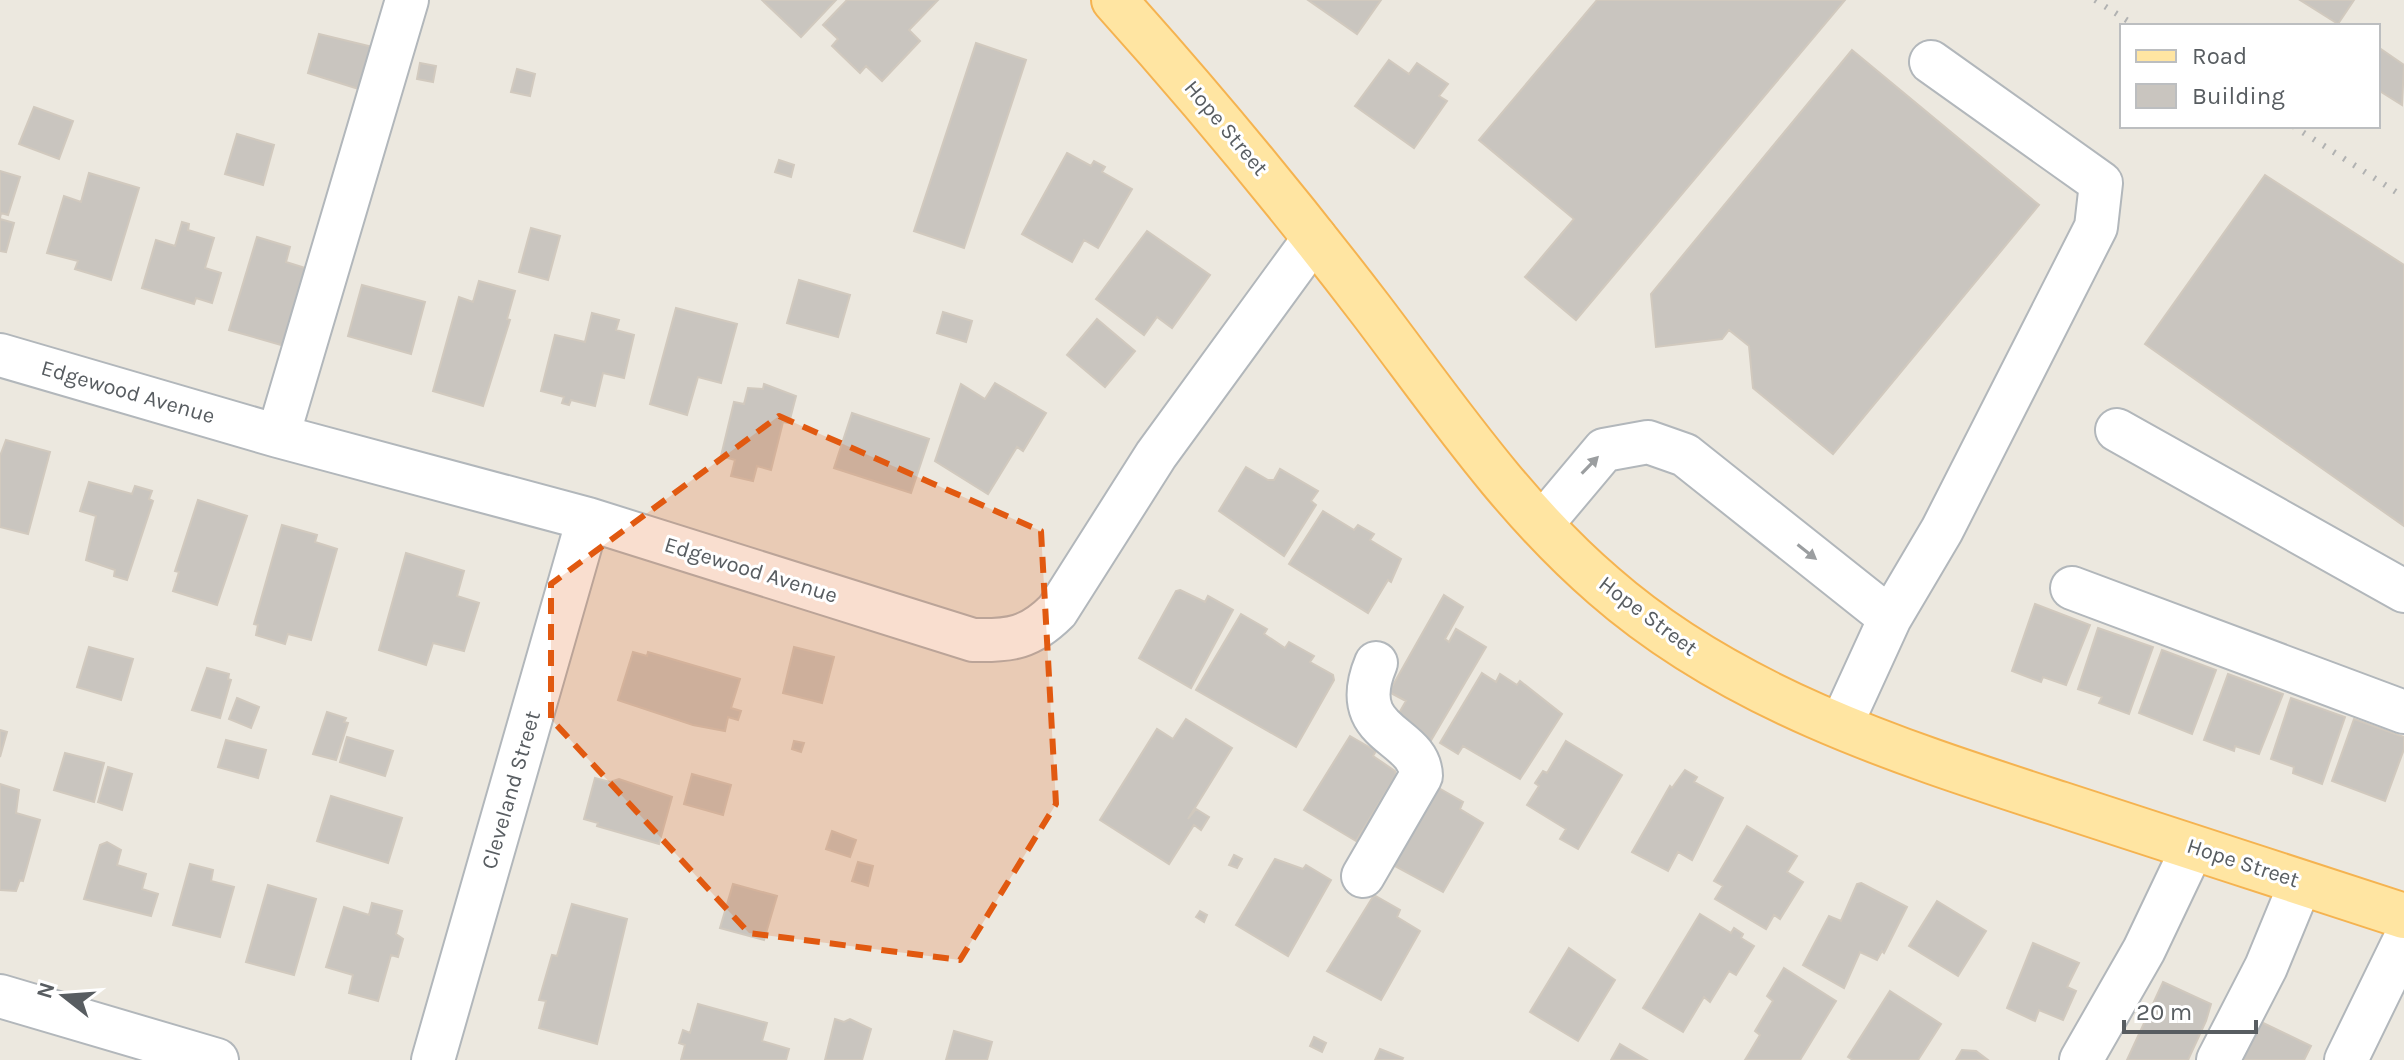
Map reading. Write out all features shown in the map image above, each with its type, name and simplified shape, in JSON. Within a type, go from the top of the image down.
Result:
[{"type":"main road","name":"Hope Street","points":[[1114,0],[1198,93],[1315,237],[1515,499],[1602,585],[1662,632],[1723,671],[1924,759],[2404,916]]},
{"type":"street","points":[[278,436],[407,0]]},
{"type":"street","points":[[1841,725],[1890,618],[1942,530],[2096,227],[2101,183],[1931,62]]},
{"type":"street","name":"Edgewood Avenue","points":[[0,355],[278,436],[588,519],[973,640],[998,641],[1038,630],[1057,611],[1156,455],[1315,237]]},
{"type":"street","points":[[2117,430],[2404,591]]},
{"type":"street","points":[[1541,525],[1604,450],[1648,442],[1685,455],[1890,618]]},
{"type":"street","name":"Cleveland Street","points":[[433,1060],[588,519]]},
{"type":"street","points":[[2072,588],[2404,712]]},
{"type":"street","points":[[1363,876],[1421,776],[1420,764],[1414,754],[1388,736],[1372,713],[1369,686],[1376,663]]},
{"type":"street","points":[[2081,1060],[2144,950],[2193,847]]},
{"type":"street","points":[[2218,1060],[2266,967],[2301,882]]},
{"type":"street","points":[[2346,1060],[2404,941]]},
{"type":"street","points":[[0,996],[217,1060]]},
{"type":"highlighted area","points":[[779,416],[1041,531],[1056,804],[960,960],[749,933],[551,719],[551,584]]},
{"type":"building","points":[[762,0],[836,0],[801,37]]},
{"type":"building","points":[[847,0],[938,0],[909,30],[920,41],[882,81],[866,66],[860,73],[832,46],[838,39],[823,25]]},
{"type":"building","points":[[1308,0],[1381,0],[1357,34]]},
{"type":"building","points":[[1597,0],[1845,0],[1576,320],[1525,277],[1574,219],[1479,140]]},
{"type":"building","points":[[2300,0],[2354,0],[2338,24]]},
{"type":"building","points":[[319,34],[381,49],[368,92],[308,73]]},
{"type":"building","points":[[976,43],[1026,60],[964,248],[914,231]]},
{"type":"building","points":[[2380,48],[2404,65],[2402,105],[2380,91]]},
{"type":"building","points":[[1852,50],[2039,205],[1833,454],[1753,388],[1749,346],[1729,330],[1722,339],[1656,347],[1651,294]]},
{"type":"building","points":[[1389,60],[1409,74],[1417,63],[1448,84],[1439,96],[1447,101],[1414,148],[1355,106]]},
{"type":"building","points":[[420,63],[436,66],[433,82],[417,79]]},
{"type":"building","points":[[517,69],[535,74],[530,96],[511,92]]},
{"type":"building","points":[[34,107],[73,121],[59,159],[19,144]]},
{"type":"building","points":[[237,134],[274,145],[263,185],[225,174]]},
{"type":"building","points":[[1067,153],[1091,166],[1094,161],[1105,167],[1102,172],[1132,189],[1098,248],[1084,240],[1072,262],[1022,234]]},
{"type":"building","points":[[779,160],[794,165],[791,177],[775,172]]},
{"type":"building","points":[[0,171],[20,177],[8,215],[1,213],[0,218]]},
{"type":"building","points":[[89,173],[139,188],[111,280],[75,269],[78,261],[47,253],[64,196],[81,202]]},
{"type":"building","points":[[2265,175],[2404,265],[2404,526],[2145,344]]},
{"type":"building","points":[[0,219],[14,223],[6,252],[0,251]]},
{"type":"building","points":[[182,222],[189,224],[188,230],[214,238],[205,268],[221,273],[212,303],[196,298],[194,304],[142,288],[156,240],[175,246]]},
{"type":"building","points":[[531,228],[560,236],[548,280],[519,272]]},
{"type":"building","points":[[1147,231],[1210,275],[1172,328],[1157,317],[1144,335],[1096,299]]},
{"type":"building","points":[[257,237],[290,247],[286,262],[305,268],[296,298],[302,300],[288,347],[229,330]]},
{"type":"building","points":[[799,280],[850,295],[838,337],[787,323]]},
{"type":"building","points":[[479,281],[515,291],[507,319],[510,320],[483,406],[433,391],[459,297],[473,302]]},
{"type":"building","points":[[362,285],[425,302],[411,354],[348,336]]},
{"type":"building","points":[[676,308],[737,324],[721,383],[698,377],[687,415],[650,404]]},
{"type":"building","points":[[943,312],[972,321],[966,342],[937,333]]},
{"type":"building","points":[[592,313],[619,320],[616,330],[634,335],[624,378],[603,373],[595,406],[571,400],[569,405],[562,403],[564,397],[541,391],[555,335],[585,342]]},
{"type":"building","points":[[1097,319],[1135,351],[1105,387],[1067,355]]},
{"type":"building","points":[[995,383],[1046,413],[1023,451],[1017,447],[988,494],[935,461],[961,384],[985,399]]},
{"type":"building","points":[[764,384],[796,396],[789,423],[783,422],[771,470],[757,466],[753,481],[731,476],[735,460],[721,456],[734,402],[744,404],[748,388],[763,389]]},
{"type":"building","points":[[852,413],[929,439],[911,493],[834,468]]},
{"type":"building","points":[[6,440],[50,452],[28,534],[0,527],[0,456]]},
{"type":"building","points":[[1246,467],[1268,480],[1274,480],[1280,469],[1318,491],[1311,501],[1316,505],[1284,556],[1219,511]]},
{"type":"building","points":[[89,482],[132,494],[135,486],[152,491],[149,499],[153,501],[127,580],[114,576],[115,570],[86,560],[96,516],[80,511]]},
{"type":"building","points":[[198,500],[247,516],[217,605],[173,591],[179,572],[175,571]]},
{"type":"building","points":[[1323,511],[1354,530],[1358,525],[1374,534],[1370,540],[1401,559],[1391,582],[1388,580],[1368,613],[1289,564]]},
{"type":"building","points":[[282,525],[317,535],[315,542],[337,549],[311,640],[288,634],[285,644],[256,635],[258,625],[254,624]]},
{"type":"building","points":[[406,553],[464,571],[457,596],[479,603],[464,651],[433,643],[426,665],[379,650]]},
{"type":"building","points":[[1176,591],[1205,602],[1208,596],[1233,610],[1191,688],[1139,658]]},
{"type":"building","points":[[1444,595],[1463,607],[1445,639],[1449,642],[1456,629],[1486,647],[1430,742],[1395,720],[1406,701],[1389,692]]},
{"type":"building","points":[[2035,604],[2090,625],[2066,685],[2043,677],[2041,682],[2012,671]]},
{"type":"building","points":[[1241,614],[1267,629],[1264,634],[1285,648],[1289,642],[1314,656],[1310,662],[1333,675],[1334,680],[1296,747],[1196,690]]},
{"type":"building","points":[[2098,628],[2153,647],[2129,714],[2099,703],[2102,697],[2078,689]]},
{"type":"building","points":[[89,647],[133,659],[121,700],[77,687]]},
{"type":"building","points":[[794,647],[834,657],[822,703],[783,693]]},
{"type":"building","points":[[2162,650],[2216,670],[2192,734],[2139,713]]},
{"type":"building","points":[[633,652],[647,656],[648,652],[740,679],[731,708],[741,711],[738,720],[728,717],[725,731],[693,725],[618,700]]},
{"type":"building","points":[[207,668],[229,674],[228,679],[231,680],[220,718],[192,710]]},
{"type":"building","points":[[1482,673],[1496,682],[1500,674],[1517,685],[1520,681],[1562,714],[1520,779],[1463,746],[1458,754],[1440,743]]},
{"type":"building","points":[[2228,674],[2283,694],[2259,754],[2235,746],[2234,751],[2204,740]]},
{"type":"building","points":[[237,698],[259,707],[251,728],[229,719]]},
{"type":"building","points":[[2291,698],[2345,717],[2322,784],[2293,773],[2294,767],[2271,759]]},
{"type":"building","points":[[327,712],[346,718],[344,722],[348,723],[336,760],[313,754]]},
{"type":"building","points":[[1186,719],[1232,748],[1188,819],[1196,809],[1209,817],[1201,830],[1194,825],[1169,864],[1100,820],[1157,729],[1173,739]]},
{"type":"building","points":[[2354,719],[2404,737],[2404,749],[2385,801],[2332,781]]},
{"type":"building","points":[[0,730],[7,732],[0,757]]},
{"type":"building","points":[[1350,736],[1376,751],[1373,756],[1395,771],[1396,775],[1356,841],[1304,810]]},
{"type":"building","points":[[347,737],[393,751],[385,776],[340,762]]},
{"type":"building","points":[[226,740],[266,750],[258,778],[218,767]]},
{"type":"building","points":[[794,741],[804,743],[801,752],[792,749]]},
{"type":"building","points":[[1566,741],[1622,775],[1578,849],[1560,839],[1566,829],[1527,805],[1539,786],[1535,783],[1543,771],[1547,773]]},
{"type":"building","points":[[65,753],[104,763],[94,802],[54,790]]},
{"type":"building","points":[[108,767],[132,774],[122,810],[98,802]]},
{"type":"building","points":[[1685,770],[1697,777],[1694,782],[1723,798],[1692,860],[1678,852],[1668,871],[1632,852],[1670,786],[1672,788]]},
{"type":"building","points":[[692,774],[731,785],[723,815],[684,804]]},
{"type":"building","points":[[595,778],[610,782],[619,779],[672,797],[659,844],[597,826],[598,823],[584,819]]},
{"type":"building","points":[[0,784],[19,790],[16,813],[40,820],[23,881],[20,880],[16,891],[0,890]]},
{"type":"building","points":[[1437,787],[1463,802],[1460,809],[1483,823],[1443,892],[1389,863]]},
{"type":"building","points":[[331,796],[402,818],[388,863],[317,841]]},
{"type":"building","points":[[1747,826],[1797,856],[1787,872],[1803,882],[1780,919],[1774,915],[1766,929],[1715,899],[1723,886],[1714,881]]},
{"type":"building","points":[[832,831],[856,840],[850,857],[826,849]]},
{"type":"building","points":[[107,842],[121,850],[117,865],[146,874],[142,889],[158,894],[151,916],[84,899],[100,845]]},
{"type":"building","points":[[1234,855],[1242,859],[1237,868],[1229,865]]},
{"type":"building","points":[[1275,859],[1303,869],[1306,865],[1331,880],[1288,956],[1236,925]]},
{"type":"building","points":[[858,862],[873,866],[868,886],[852,881]]},
{"type":"building","points":[[190,864],[213,870],[211,881],[234,887],[220,937],[173,925]]},
{"type":"building","points":[[1861,883],[1907,907],[1884,953],[1882,951],[1877,960],[1860,952],[1844,988],[1803,965],[1829,916],[1841,921],[1857,884]]},
{"type":"building","points":[[733,884],[777,896],[764,940],[720,928]]},
{"type":"building","points":[[268,885],[316,899],[294,975],[246,962]]},
{"type":"building","points":[[1374,895],[1400,910],[1397,917],[1420,931],[1381,1000],[1327,971]]},
{"type":"building","points":[[1937,901],[1986,931],[1958,976],[1909,946]]},
{"type":"building","points":[[372,903],[402,911],[396,934],[403,939],[398,957],[391,955],[378,1001],[349,993],[353,975],[326,967],[344,907],[369,915]]},
{"type":"building","points":[[572,904],[627,919],[597,1044],[539,1028],[546,1001],[539,1000],[552,955],[557,956]]},
{"type":"building","points":[[1200,911],[1207,915],[1204,922],[1196,917]]},
{"type":"building","points":[[1700,914],[1731,933],[1734,928],[1743,934],[1741,938],[1754,946],[1736,975],[1729,971],[1710,1002],[1704,997],[1683,1032],[1643,1008]]},
{"type":"building","points":[[2033,943],[2079,963],[2067,987],[2076,991],[2063,1020],[2039,1010],[2035,1021],[2007,1008]]},
{"type":"building","points":[[1569,948],[1615,980],[1578,1041],[1530,1012]]},
{"type":"building","points":[[1784,968],[1836,1001],[1800,1060],[1745,1060],[1760,1035],[1755,1031],[1773,1001],[1767,996]]},
{"type":"building","points":[[2163,982],[2211,1004],[2188,1060],[2127,1060]]},
{"type":"building","points":[[1890,991],[1941,1024],[1918,1060],[1853,1060],[1848,1057]]},
{"type":"building","points":[[698,1004],[767,1023],[762,1041],[789,1049],[786,1060],[681,1060],[685,1045],[679,1043],[683,1030],[690,1033]]},
{"type":"building","points":[[835,1019],[844,1022],[850,1019],[871,1029],[862,1060],[825,1060]]},
{"type":"building","points":[[2259,1021],[2311,1046],[2304,1060],[2238,1060]]},
{"type":"building","points":[[954,1031],[992,1042],[987,1060],[946,1060]]},
{"type":"building","points":[[1314,1037],[1326,1043],[1322,1052],[1310,1046]]},
{"type":"building","points":[[1620,1044],[1647,1060],[1611,1060]]},
{"type":"building","points":[[1380,1049],[1403,1058],[1375,1060]]},
{"type":"building","points":[[1962,1050],[1976,1051],[1988,1060],[1956,1060]]},
{"type":"railway","points":[[2095,0],[2133,24]]},
{"type":"railway","points":[[2296,128],[2404,197]]}]
